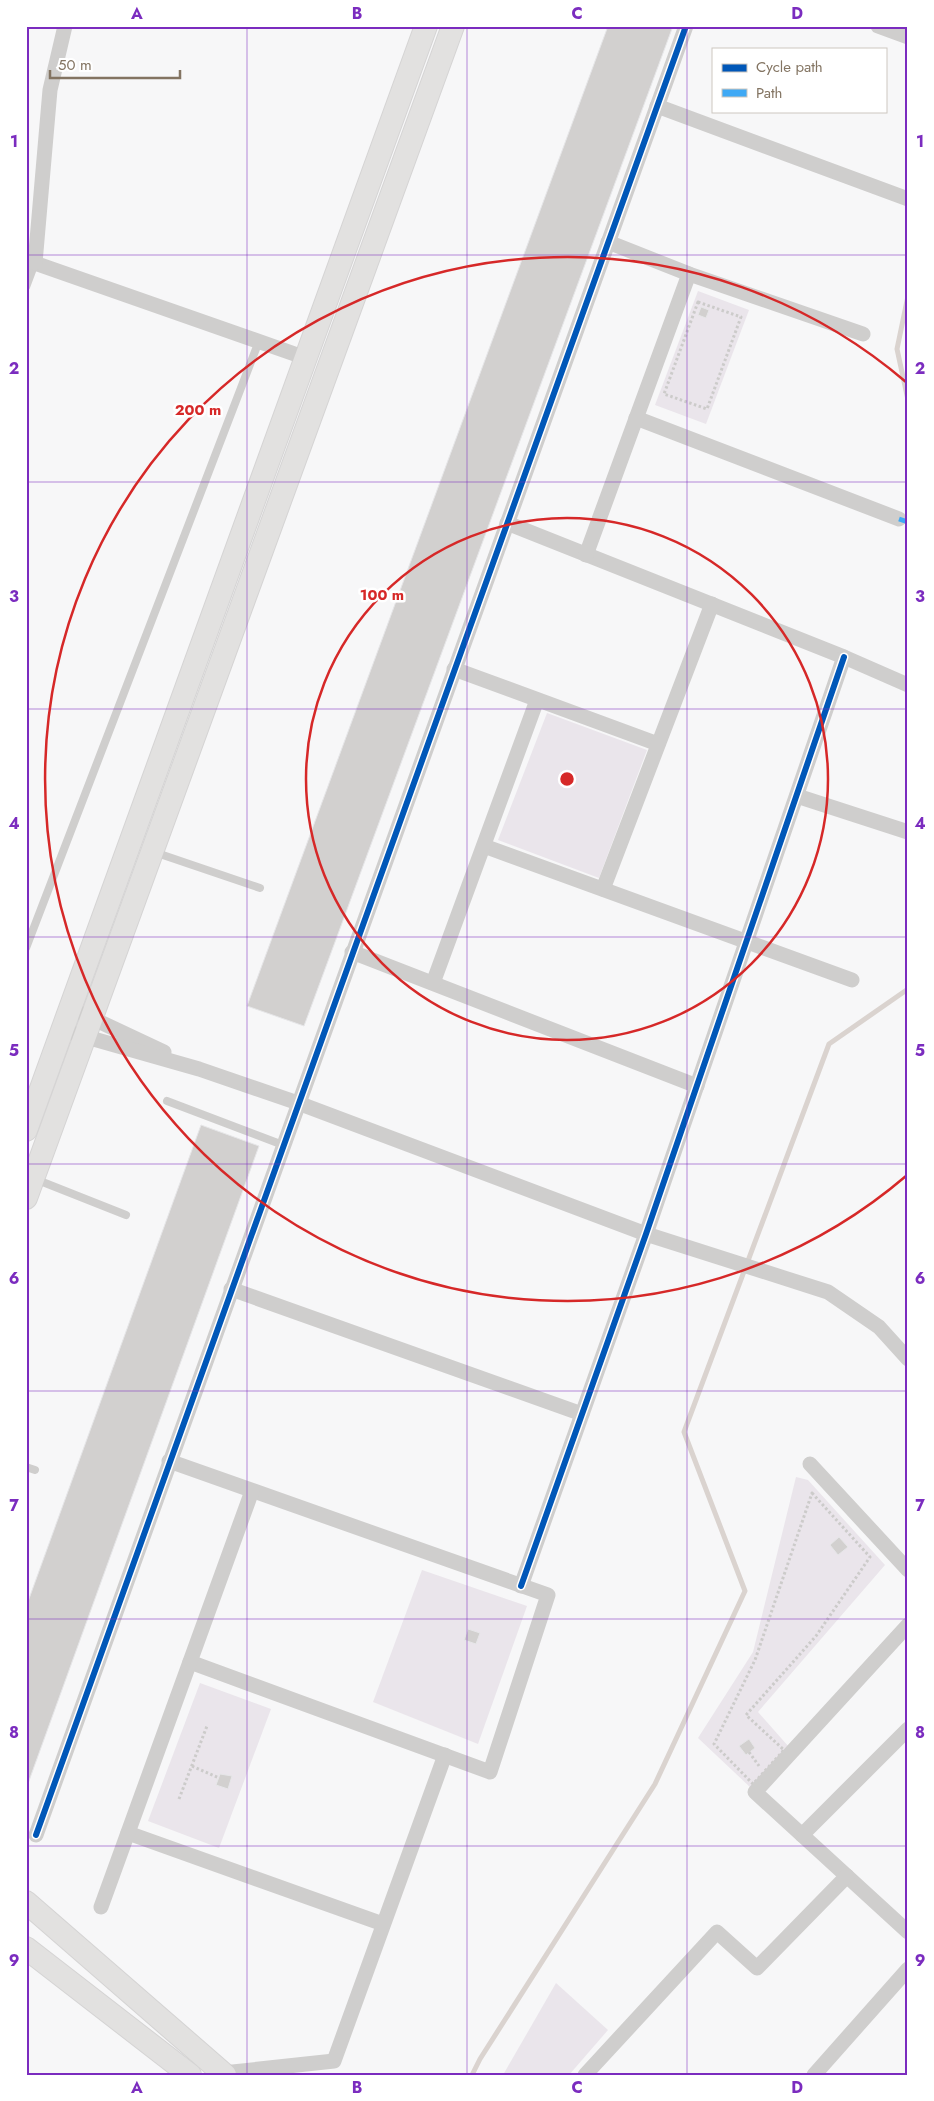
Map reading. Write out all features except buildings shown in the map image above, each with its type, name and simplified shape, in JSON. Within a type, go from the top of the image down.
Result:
[{"type":"main road","points":[[409,77],[414,26]]},
{"type":"main road","points":[[26,1130],[426,26]]},
{"type":"main road","points":[[30,1188],[453,26]]},
{"type":"main road","points":[[26,1902],[224,2074]]},
{"type":"main road","points":[[26,1948],[190,2075]]},
{"type":"street","points":[[65,26],[50,90],[31,261],[306,358]]},
{"type":"street","points":[[36,1835],[686,26]]},
{"type":"street","points":[[878,26],[908,37]]},
{"type":"street","points":[[657,106],[908,198]]},
{"type":"street","points":[[608,242],[689,274],[863,334]]},
{"type":"street","points":[[586,555],[689,274]]},
{"type":"street","points":[[636,418],[899,519]]},
{"type":"street","points":[[507,523],[844,657],[908,685]]},
{"type":"street","points":[[603,889],[712,604]]},
{"type":"street","points":[[521,1586],[646,1234],[844,657]]},
{"type":"street","points":[[454,669],[658,744]]},
{"type":"street","points":[[433,984],[537,700]]},
{"type":"street","points":[[797,796],[908,832]]},
{"type":"street","points":[[484,846],[852,980]]},
{"type":"street","points":[[352,952],[697,1086]]},
{"type":"street","points":[[66,1019],[199,1069],[298,1103],[646,1234],[717,1255],[828,1292],[878,1327],[908,1359]]},
{"type":"street","points":[[66,1019],[199,1069]]},
{"type":"street","points":[[231,1289],[582,1414]]},
{"type":"street","points":[[169,1461],[548,1595],[490,1772],[190,1662]]},
{"type":"street","points":[[810,1464],[908,1570]]},
{"type":"street","points":[[101,1907],[252,1491]]},
{"type":"street","points":[[908,1624],[754,1792],[908,1932]]},
{"type":"street","points":[[802,1835],[908,1729]]},
{"type":"street","points":[[224,2074],[334,2060],[445,1755]]},
{"type":"street","points":[[128,1833],[383,1924]]},
{"type":"street","points":[[585,2075],[717,1932],[757,1968],[847,1876]]},
{"type":"street","points":[[814,2075],[908,1970]]},
{"type":"lane","points":[[26,287],[31,261]]},
{"type":"lane","points":[[26,948],[259,341]]},
{"type":"lane","points":[[152,851],[260,888]]},
{"type":"lane","points":[[167,1101],[283,1145]]},
{"type":"lane","points":[[30,1188],[126,1215]]},
{"type":"lane","points":[[26,1467],[34,1470]]},
{"type":"path","points":[[698,302],[741,317],[707,409],[664,394],[698,302]]},
{"type":"path","points":[[812,1493],[870,1557],[816,1636],[746,1715],[784,1750],[764,1772],[753,1784],[714,1744],[755,1660],[812,1493]]},
{"type":"path","points":[[179,1799],[206,1726]]},
{"type":"path","points":[[749,1752],[764,1772]]},
{"type":"path","points":[[192,1766],[219,1778]]},
{"type":"shaded area","points":[[698,291],[749,310],[706,424],[655,405]]},
{"type":"shaded area","points":[[547,713],[647,750],[599,878],[498,840]]},
{"type":"shaded area","points":[[796,1477],[808,1480],[885,1565],[758,1712],[789,1747],[751,1788],[698,1738],[753,1652]]},
{"type":"shaded area","points":[[422,1570],[527,1606],[478,1744],[373,1702]]},
{"type":"shaded area","points":[[200,1683],[271,1709],[219,1848],[148,1821]]},
{"type":"shaded area","points":[[556,1983],[608,2030],[569,2075],[503,2075]]},
{"type":"waterway","points":[[908,296],[897,349],[908,400]]},
{"type":"waterway","points":[[472,2075],[480,2059],[655,1784],[745,1591],[684,1432],[829,1044],[908,989]]},
{"type":"marked path","points":[[899,519],[908,522]]},
{"type":"cycle path","points":[[36,1835],[686,26]]},
{"type":"cycle path","points":[[521,1586],[646,1234],[844,657]]}]
